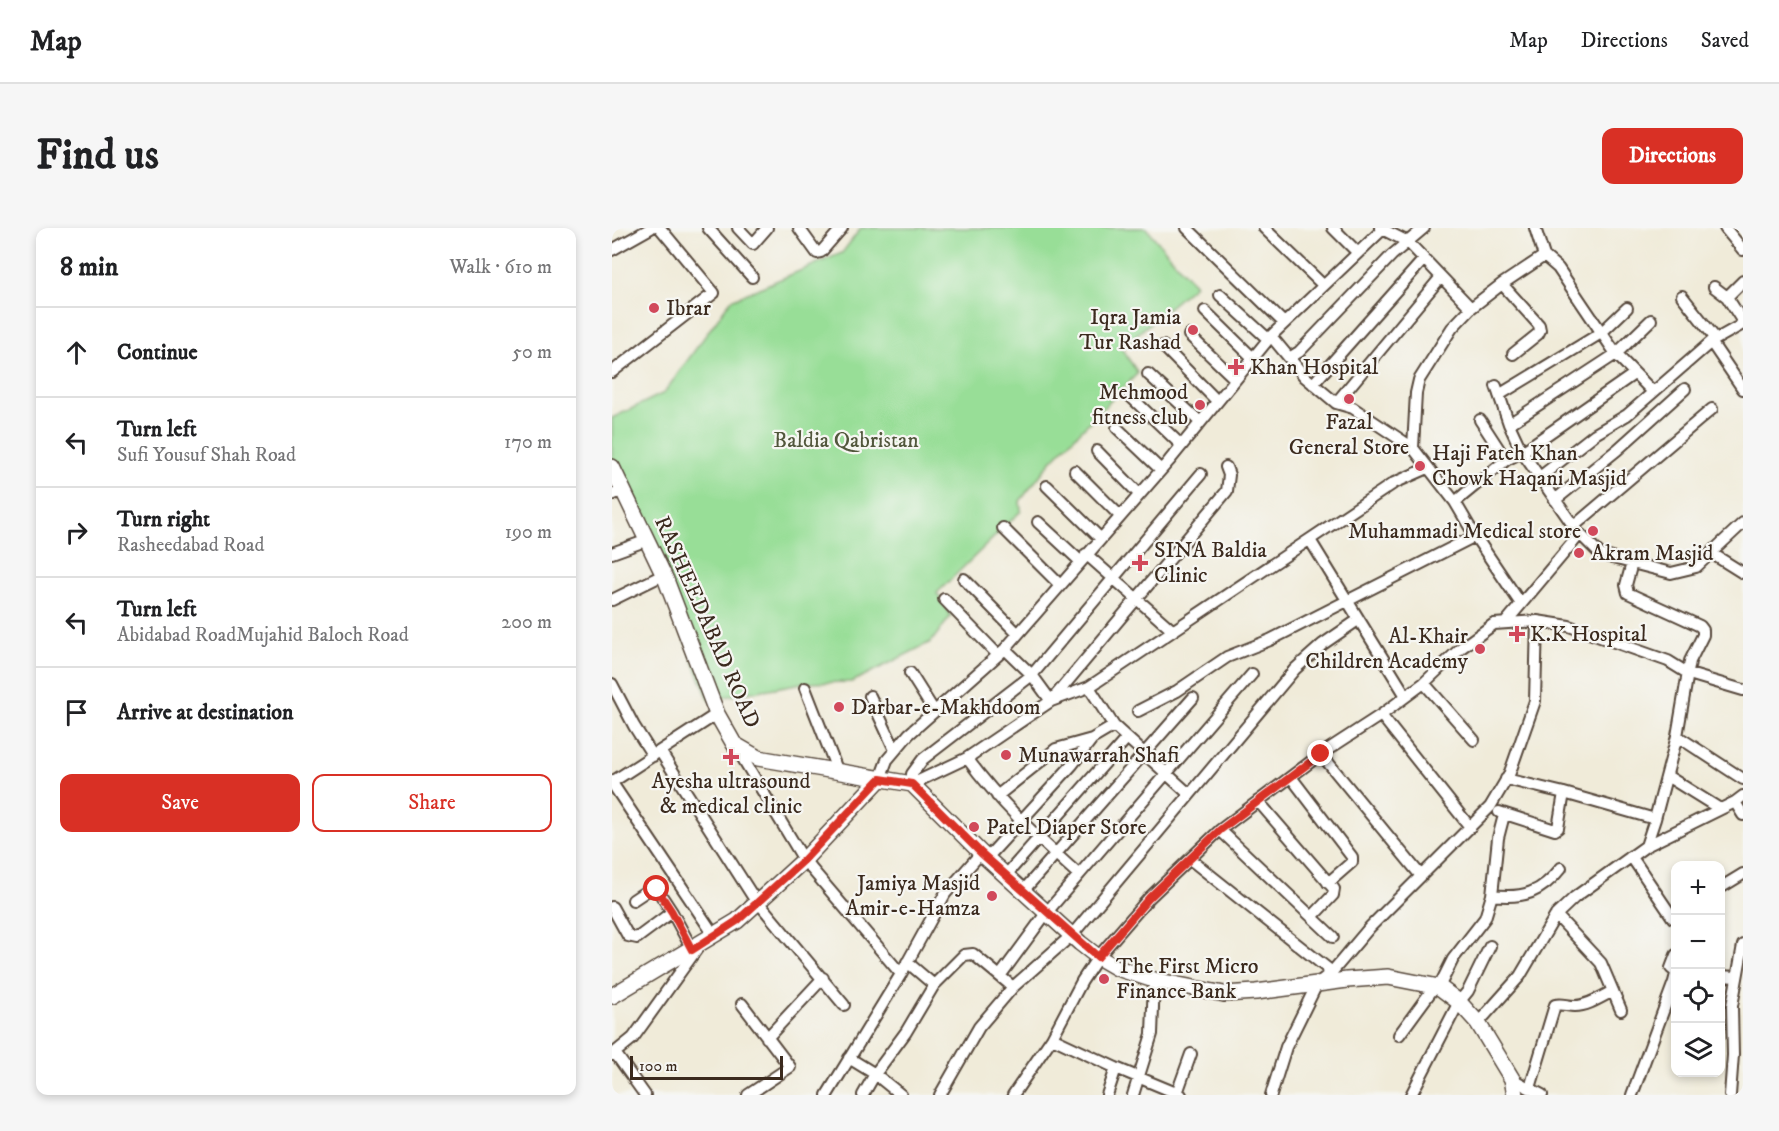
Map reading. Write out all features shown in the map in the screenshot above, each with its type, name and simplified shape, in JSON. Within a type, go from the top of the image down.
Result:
[{"type":"main road","name":"RASHEEDABAD ROAD","points":[[612,467],[618,492],[663,575],[717,714],[734,744],[758,758],[912,784]]},
{"type":"main road","points":[[612,996],[737,921],[804,860],[880,779]]},
{"type":"main road","points":[[912,784],[984,856],[1072,935],[1098,957],[1117,968],[1154,980],[1224,994],[1388,977],[1437,986],[1459,1002],[1478,1023],[1512,1079],[1515,1095]]},
{"type":"street","points":[[612,250],[651,228]]},
{"type":"street","points":[[612,372],[714,293],[660,228]]},
{"type":"street","points":[[708,228],[752,277]]},
{"type":"street","points":[[738,228],[753,244],[767,228]]},
{"type":"street","points":[[799,228],[818,253],[842,228]]},
{"type":"street","points":[[1187,228],[1284,323]]},
{"type":"street","points":[[1264,228],[1323,285]]},
{"type":"street","points":[[1333,228],[1358,253]]},
{"type":"street","points":[[1289,358],[1299,352],[1392,255],[1424,228]]},
{"type":"street","points":[[1535,228],[1544,256],[1558,268],[1616,354],[1653,392]]},
{"type":"street","points":[[1725,228],[1743,250]]},
{"type":"street","points":[[880,779],[887,760],[909,734],[1002,652],[1100,537],[1161,470],[1270,338],[1381,229],[1408,242],[1471,308]]},
{"type":"street","points":[[1413,448],[1416,393],[1419,380],[1452,328],[1471,308],[1544,256]]},
{"type":"street","points":[[1313,384],[1424,259]]},
{"type":"street","points":[[1336,403],[1442,277]]},
{"type":"street","points":[[1727,297],[1743,281]]},
{"type":"street","points":[[1502,284],[1539,325],[1540,330],[1513,354]]},
{"type":"street","points":[[1540,477],[1595,434],[1627,415],[1714,341],[1743,323],[1727,297],[1714,287]]},
{"type":"street","points":[[1220,295],[1270,338],[1313,384],[1336,403],[1353,408],[1413,448],[1455,502],[1474,536],[1521,604]]},
{"type":"street","points":[[1682,296],[1714,341],[1743,389]]},
{"type":"street","points":[[1628,308],[1601,333],[1498,390],[1509,424],[1522,452],[1577,530],[1601,555],[1671,573],[1696,567],[1740,530]]},
{"type":"street","points":[[1205,311],[1253,358]]},
{"type":"street","points":[[1509,424],[1616,354],[1651,320]]},
{"type":"street","points":[[1189,335],[1235,379]]},
{"type":"street","points":[[1162,346],[1217,401]]},
{"type":"street","points":[[1148,374],[1200,422]]},
{"type":"street","points":[[1455,502],[1506,460],[1522,452],[1634,374]]},
{"type":"street","points":[[1556,500],[1617,450],[1685,389]]},
{"type":"street","points":[[1131,397],[1181,445]]},
{"type":"street","points":[[1506,622],[1577,530],[1712,409]]},
{"type":"street","points":[[1480,420],[1506,460]]},
{"type":"street","points":[[1118,428],[1161,470]]},
{"type":"street","points":[[1097,451],[1139,494]]},
{"type":"street","points":[[1052,702],[1227,491],[1226,467]]},
{"type":"street","points":[[1201,474],[1032,675],[923,759],[912,774],[912,784],[967,758],[1052,702],[1089,687],[1394,483],[1428,468]]},
{"type":"street","points":[[1076,471],[1120,516]]},
{"type":"street","points":[[1047,486],[1100,537]]},
{"type":"street","points":[[1038,522],[1113,578],[1172,630]]},
{"type":"street","points":[[1003,528],[1060,585]]},
{"type":"street","points":[[1138,711],[1177,691],[1227,657],[1270,640],[1474,536]]},
{"type":"street","points":[[1310,540],[1406,696]]},
{"type":"street","points":[[612,553],[645,541]]},
{"type":"street","points":[[1711,553],[1743,573]]},
{"type":"street","points":[[1632,563],[1626,585],[1628,592],[1700,626],[1703,630],[1703,635],[1690,661],[1677,736],[1646,846]]},
{"type":"street","points":[[612,600],[663,575]]},
{"type":"street","points":[[964,579],[1018,634]]},
{"type":"street","points":[[944,599],[1002,652],[1032,675],[1052,702]]},
{"type":"street","points":[[940,1095],[979,1027],[1013,987],[1072,935],[1295,669],[1323,644],[1358,620]]},
{"type":"street","points":[[1271,1095],[1286,1047],[1317,984],[1332,972],[1370,927],[1490,807],[1506,779],[1534,701],[1537,621]]},
{"type":"street","points":[[1013,1095],[1052,1038],[1082,981],[1098,957],[1149,898],[1220,830],[1321,754],[1381,715],[1424,683],[1461,648],[1494,624],[1537,621],[1569,626],[1668,661],[1689,674],[1743,690]]},
{"type":"street","points":[[910,673],[934,711]]},
{"type":"street","points":[[1000,976],[1047,912],[1252,674]]},
{"type":"street","points":[[1424,683],[1474,740]]},
{"type":"street","points":[[612,684],[634,726],[657,753],[757,902],[844,1005]]},
{"type":"street","points":[[1089,687],[1114,726],[1189,794]]},
{"type":"street","points":[[806,688],[838,771]]},
{"type":"street","points":[[870,696],[896,750]]},
{"type":"street","points":[[1023,891],[1192,698]]},
{"type":"street","points":[[714,936],[612,783],[717,714]]},
{"type":"street","points":[[1381,715],[1470,827]]},
{"type":"street","points":[[997,796],[1056,749],[1092,739],[1114,726]]},
{"type":"street","points":[[1677,736],[1743,779]]},
{"type":"street","points":[[1006,875],[1127,738]]},
{"type":"street","points":[[827,1095],[901,974],[945,894],[1020,820],[1072,765],[1092,739]]},
{"type":"street","points":[[734,744],[804,860],[901,974]]},
{"type":"street","points":[[1321,754],[1421,876]]},
{"type":"street","points":[[967,758],[997,796],[1079,875]]},
{"type":"street","points":[[1667,776],[1720,809]]},
{"type":"street","points":[[1291,777],[1352,856],[1352,862],[1328,883]]},
{"type":"street","points":[[1506,779],[1655,819]]},
{"type":"street","points":[[1490,807],[1504,815],[1555,830],[1558,828],[1564,793]]},
{"type":"street","points":[[1478,1023],[1520,976],[1556,915],[1575,897],[1646,846],[1739,799],[1743,815]]},
{"type":"street","points":[[1258,801],[1334,890],[1333,895],[1312,917]]},
{"type":"street","points":[[1399,1035],[1485,918],[1492,895],[1498,838],[1504,815]]},
{"type":"street","points":[[1220,830],[1333,937]]},
{"type":"street","points":[[1631,856],[1671,915]]},
{"type":"street","points":[[1190,859],[1332,972]]},
{"type":"street","points":[[1492,895],[1511,897],[1523,895],[1550,882],[1562,868]]},
{"type":"street","points":[[1725,885],[1743,874]]},
{"type":"street","points":[[633,900],[654,887],[696,947],[633,1038],[614,1054],[645,1095]]},
{"type":"street","points":[[612,907],[628,936],[632,938],[637,938],[672,912]]},
{"type":"street","points":[[1556,915],[1601,963],[1621,1010]]},
{"type":"street","points":[[1730,1095],[1738,1055],[1732,1006],[1739,982],[1743,945]]},
{"type":"street","points":[[1411,1095],[1490,946]]},
{"type":"street","points":[[862,1095],[906,1032],[934,985],[964,955],[973,954],[1013,987]]},
{"type":"street","points":[[907,962],[934,985]]},
{"type":"street","points":[[766,1038],[823,978]]},
{"type":"street","points":[[1133,1095],[1152,1034],[1154,980]]},
{"type":"street","points":[[1632,1095],[1671,990]]},
{"type":"street","points":[[1530,1089],[1555,1005],[1584,1005],[1613,991]]},
{"type":"street","points":[[742,1004],[790,1067],[748,1095]]},
{"type":"street","points":[[1052,1038],[1179,1094],[1191,1054]]},
{"type":"street","points":[[849,1058],[875,1074],[901,1095]]},
{"type":"street","points":[[1107,1095],[1116,1068]]},
{"type":"street","points":[[1512,1079],[1542,1095]]},
{"type":"green space","name":"Baldia Qabristan","points":[[861,228],[1146,228],[1195,285],[1121,348],[1138,373],[1052,460],[1020,501],[1021,511],[937,593],[951,616],[931,642],[852,682],[802,683],[709,700],[612,463],[612,418],[664,393],[731,300],[842,253]]},
{"type":"place","name":"Ibrar","points":[[654,308]]},
{"type":"place","name":"Iqra Jamia Tur Rashad","points":[[1193,330]]},
{"type":"place","name":"Khan Hospital","points":[[1236,367]]},
{"type":"place","name":"Fazal General Store","points":[[1349,399]]},
{"type":"place","name":"Mehmood fitness club","points":[[1200,405]]},
{"type":"place","name":"Haji Fateh Khan Chowk Haqani Masjid","points":[[1420,466]]},
{"type":"place","name":"Muhammadi Medical store","points":[[1593,531]]},
{"type":"place","name":"Akram Masjid","points":[[1579,553]]},
{"type":"place","name":"SINA Baldia Clinic","points":[[1140,563]]},
{"type":"place","name":"K.K Hospital","points":[[1517,634]]},
{"type":"place","name":"Al-Khair Children Academy","points":[[1480,649]]},
{"type":"place","name":"Darbar-e-Makhdoom","points":[[839,707]]},
{"type":"place","name":"Munawarrah Shafi","points":[[1006,755]]},
{"type":"place","name":"Ayesha ultrasound & medical clinic","points":[[731,757]]},
{"type":"place","name":"Patel Diaper Store","points":[[974,827]]},
{"type":"place","name":"Jamiya Masjid Amir-e-Hamza","points":[[992,896]]},
{"type":"place","name":"The First Micro Finance Bank","points":[[1104,979]]},
{"type":"route","points":[[657,889],[692,950],[737,921],[757,903],[804,860],[880,779],[912,784],[981,853],[1098,957],[1149,898],[1220,830],[1321,754]]}]
